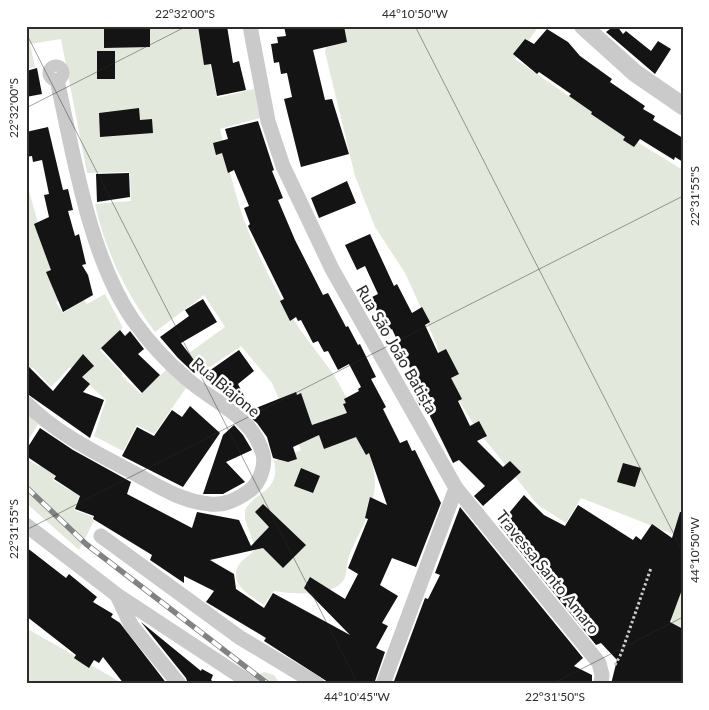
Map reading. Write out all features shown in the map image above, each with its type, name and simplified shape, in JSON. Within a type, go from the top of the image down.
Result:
[{"type":"street","name":"Rua São João Batista","points":[[250,26],[268,121],[283,166],[332,269],[456,488]]},
{"type":"street","points":[[583,26],[635,72],[683,106]]},
{"type":"street","name":"Rua Biajone","points":[[26,403],[83,446],[169,492],[188,500],[214,505],[229,502],[252,489],[261,475],[263,455],[248,427],[240,418],[188,380],[172,364],[133,320],[114,287],[92,224],[57,80]]},
{"type":"street","name":"Travessa Santo Amaro","points":[[456,488],[591,652],[602,669],[601,682]]},
{"type":"street","points":[[383,684],[456,488]]},
{"type":"street","points":[[26,525],[117,595],[252,684]]},
{"type":"street","points":[[101,536],[239,637],[317,684]]},
{"type":"street","points":[[117,595],[131,625],[179,684]]},
{"type":"path","points":[[601,682],[612,671],[621,654],[651,568]]},
{"type":"shaded area","points":[[26,26],[202,26],[217,98],[254,89],[260,118],[220,129],[239,205],[256,249],[282,299],[299,328],[333,374],[346,397],[367,445],[374,472],[375,486],[370,510],[349,556],[345,578],[330,590],[310,593],[274,591],[264,605],[241,588],[236,576],[237,569],[241,562],[255,548],[245,519],[245,510],[271,485],[275,471],[274,461],[301,450],[272,383],[241,346],[200,374],[182,358],[225,327],[204,295],[155,332],[135,303],[118,271],[104,238],[95,204],[131,201],[130,172],[87,173],[61,39],[30,44],[35,67],[26,69]]},
{"type":"shaded area","points":[[330,26],[539,26],[515,59],[621,132],[683,170],[683,538],[581,498],[566,523],[538,505],[477,430],[458,399],[426,319],[405,273],[375,227],[355,176],[325,52]]},
{"type":"shaded area","points":[[26,181],[60,300],[56,302],[63,313],[84,300],[87,304],[105,294],[123,328],[100,350],[123,374],[122,376],[141,394],[167,369],[186,388],[154,434],[137,425],[123,451],[94,436],[106,400],[70,367],[51,387],[32,367],[26,373]]},
{"type":"shaded area","points":[[26,413],[38,424],[26,444]]},
{"type":"shaded area","points":[[49,451],[58,470],[53,480],[71,491],[76,484],[82,488],[74,510],[93,517],[92,520],[94,521],[79,550],[26,503],[26,459],[39,466]]},
{"type":"shaded area","points":[[683,582],[683,646],[670,617]]},
{"type":"shaded area","points":[[26,628],[124,684],[26,684]]},
{"type":"shaded area","points":[[264,672],[274,675],[280,684],[256,684],[256,676]]},
{"type":"building","points":[[104,26],[150,26],[150,47],[104,48]]},
{"type":"building","points":[[198,26],[227,26],[233,63],[239,61],[246,90],[217,96],[211,64],[204,65]]},
{"type":"building","points":[[284,26],[344,26],[347,42],[313,50],[325,100],[332,99],[349,154],[301,167],[284,99],[292,97],[287,73],[281,74],[279,62],[274,63],[271,44],[278,43],[277,37],[286,36]]},
{"type":"building","points":[[617,26],[623,34],[626,31],[651,51],[658,41],[671,49],[655,74],[606,32]]},
{"type":"building","points":[[547,29],[568,42],[580,56],[612,79],[610,82],[645,106],[643,109],[655,116],[653,120],[683,138],[683,162],[675,157],[674,160],[640,139],[634,147],[623,140],[625,137],[591,114],[592,112],[569,96],[571,94],[539,72],[537,74],[513,54],[525,39],[534,44]]},
{"type":"building","points":[[97,51],[115,51],[115,79],[97,79]]},
{"type":"building","points":[[37,68],[42,94],[26,97],[26,71]]},
{"type":"building","points":[[139,108],[140,120],[152,119],[153,133],[100,137],[99,113]]},
{"type":"building","points":[[258,121],[274,170],[272,171],[283,198],[278,200],[295,240],[323,295],[328,293],[346,327],[348,326],[358,345],[360,344],[376,377],[371,379],[386,407],[383,409],[400,443],[407,440],[412,451],[415,450],[441,503],[416,567],[392,558],[380,585],[398,596],[382,623],[388,626],[376,648],[385,652],[374,684],[331,684],[264,641],[266,638],[206,602],[214,591],[184,576],[184,583],[150,560],[152,555],[93,519],[94,516],[75,509],[80,496],[54,479],[56,476],[26,456],[26,450],[40,428],[73,450],[131,482],[127,494],[192,528],[197,512],[239,520],[251,546],[269,527],[255,512],[263,504],[306,545],[283,568],[263,548],[210,560],[234,574],[236,589],[264,608],[273,593],[350,635],[304,588],[310,577],[345,599],[358,574],[348,568],[368,519],[365,518],[370,497],[387,505],[369,453],[366,455],[356,437],[324,449],[319,435],[293,447],[297,459],[288,462],[273,458],[267,437],[257,423],[202,376],[239,350],[254,371],[238,384],[251,410],[296,392],[297,395],[301,393],[312,425],[347,413],[343,404],[346,403],[344,399],[359,391],[358,389],[361,387],[349,364],[338,370],[328,351],[324,352],[318,341],[313,343],[301,320],[298,321],[296,317],[290,321],[280,301],[284,299],[248,226],[250,224],[244,208],[249,206],[234,170],[228,173],[222,153],[216,155],[213,143],[228,139],[225,129]]},
{"type":"building","points":[[48,127],[63,190],[68,189],[73,210],[68,211],[75,236],[79,234],[86,264],[82,265],[88,275],[93,295],[63,312],[46,272],[51,270],[34,224],[49,217],[44,195],[49,194],[42,160],[33,162],[32,156],[26,157],[26,132]]},
{"type":"building","points":[[129,173],[130,197],[97,202],[96,174]]},
{"type":"building","points":[[347,181],[356,203],[319,218],[311,198]]},
{"type":"building","points":[[370,234],[394,286],[397,284],[412,313],[422,307],[430,322],[425,325],[438,353],[446,349],[459,374],[451,378],[462,399],[458,401],[470,426],[479,421],[487,436],[477,441],[503,467],[510,461],[521,472],[483,506],[474,496],[485,486],[459,460],[453,463],[424,404],[420,406],[412,390],[416,388],[407,373],[411,370],[392,329],[385,333],[377,318],[380,317],[370,298],[378,294],[365,266],[357,270],[345,245]]},
{"type":"building","points":[[203,299],[217,322],[181,343],[200,368],[194,373],[160,337],[189,316],[185,310]]},
{"type":"building","points":[[120,330],[125,336],[130,331],[144,349],[138,354],[160,375],[142,393],[101,348]]},
{"type":"building","points":[[83,354],[94,366],[82,377],[90,384],[83,392],[104,400],[90,438],[26,393],[26,364],[53,391]]},
{"type":"building","points":[[190,406],[220,433],[183,487],[122,456],[137,427],[154,436],[172,410],[182,417]]},
{"type":"building","points":[[234,425],[252,450],[226,462],[245,482],[223,494],[203,494],[223,435]]},
{"type":"building","points":[[623,463],[641,468],[635,487],[617,482]]},
{"type":"building","points":[[301,468],[320,476],[313,493],[294,486]]},
{"type":"building","points":[[524,495],[544,515],[565,526],[578,505],[633,540],[636,536],[641,540],[652,524],[672,538],[680,512],[683,512],[683,587],[670,622],[683,629],[683,684],[611,684],[617,660],[601,643],[596,645],[499,525]]},
{"type":"building","points":[[460,507],[583,658],[574,666],[592,675],[592,684],[393,684],[425,598],[428,599],[440,575],[435,573]]},
{"type":"building","points":[[26,547],[66,578],[69,574],[97,597],[93,602],[113,614],[111,617],[120,623],[167,684],[124,684],[103,657],[99,663],[94,660],[89,668],[74,658],[76,655],[26,616]]},
{"type":"building","points":[[141,622],[201,671],[202,669],[213,675],[211,680],[216,684],[188,684],[186,678]]},
{"type":"railway","points":[[26,487],[86,544],[268,684]]}]
